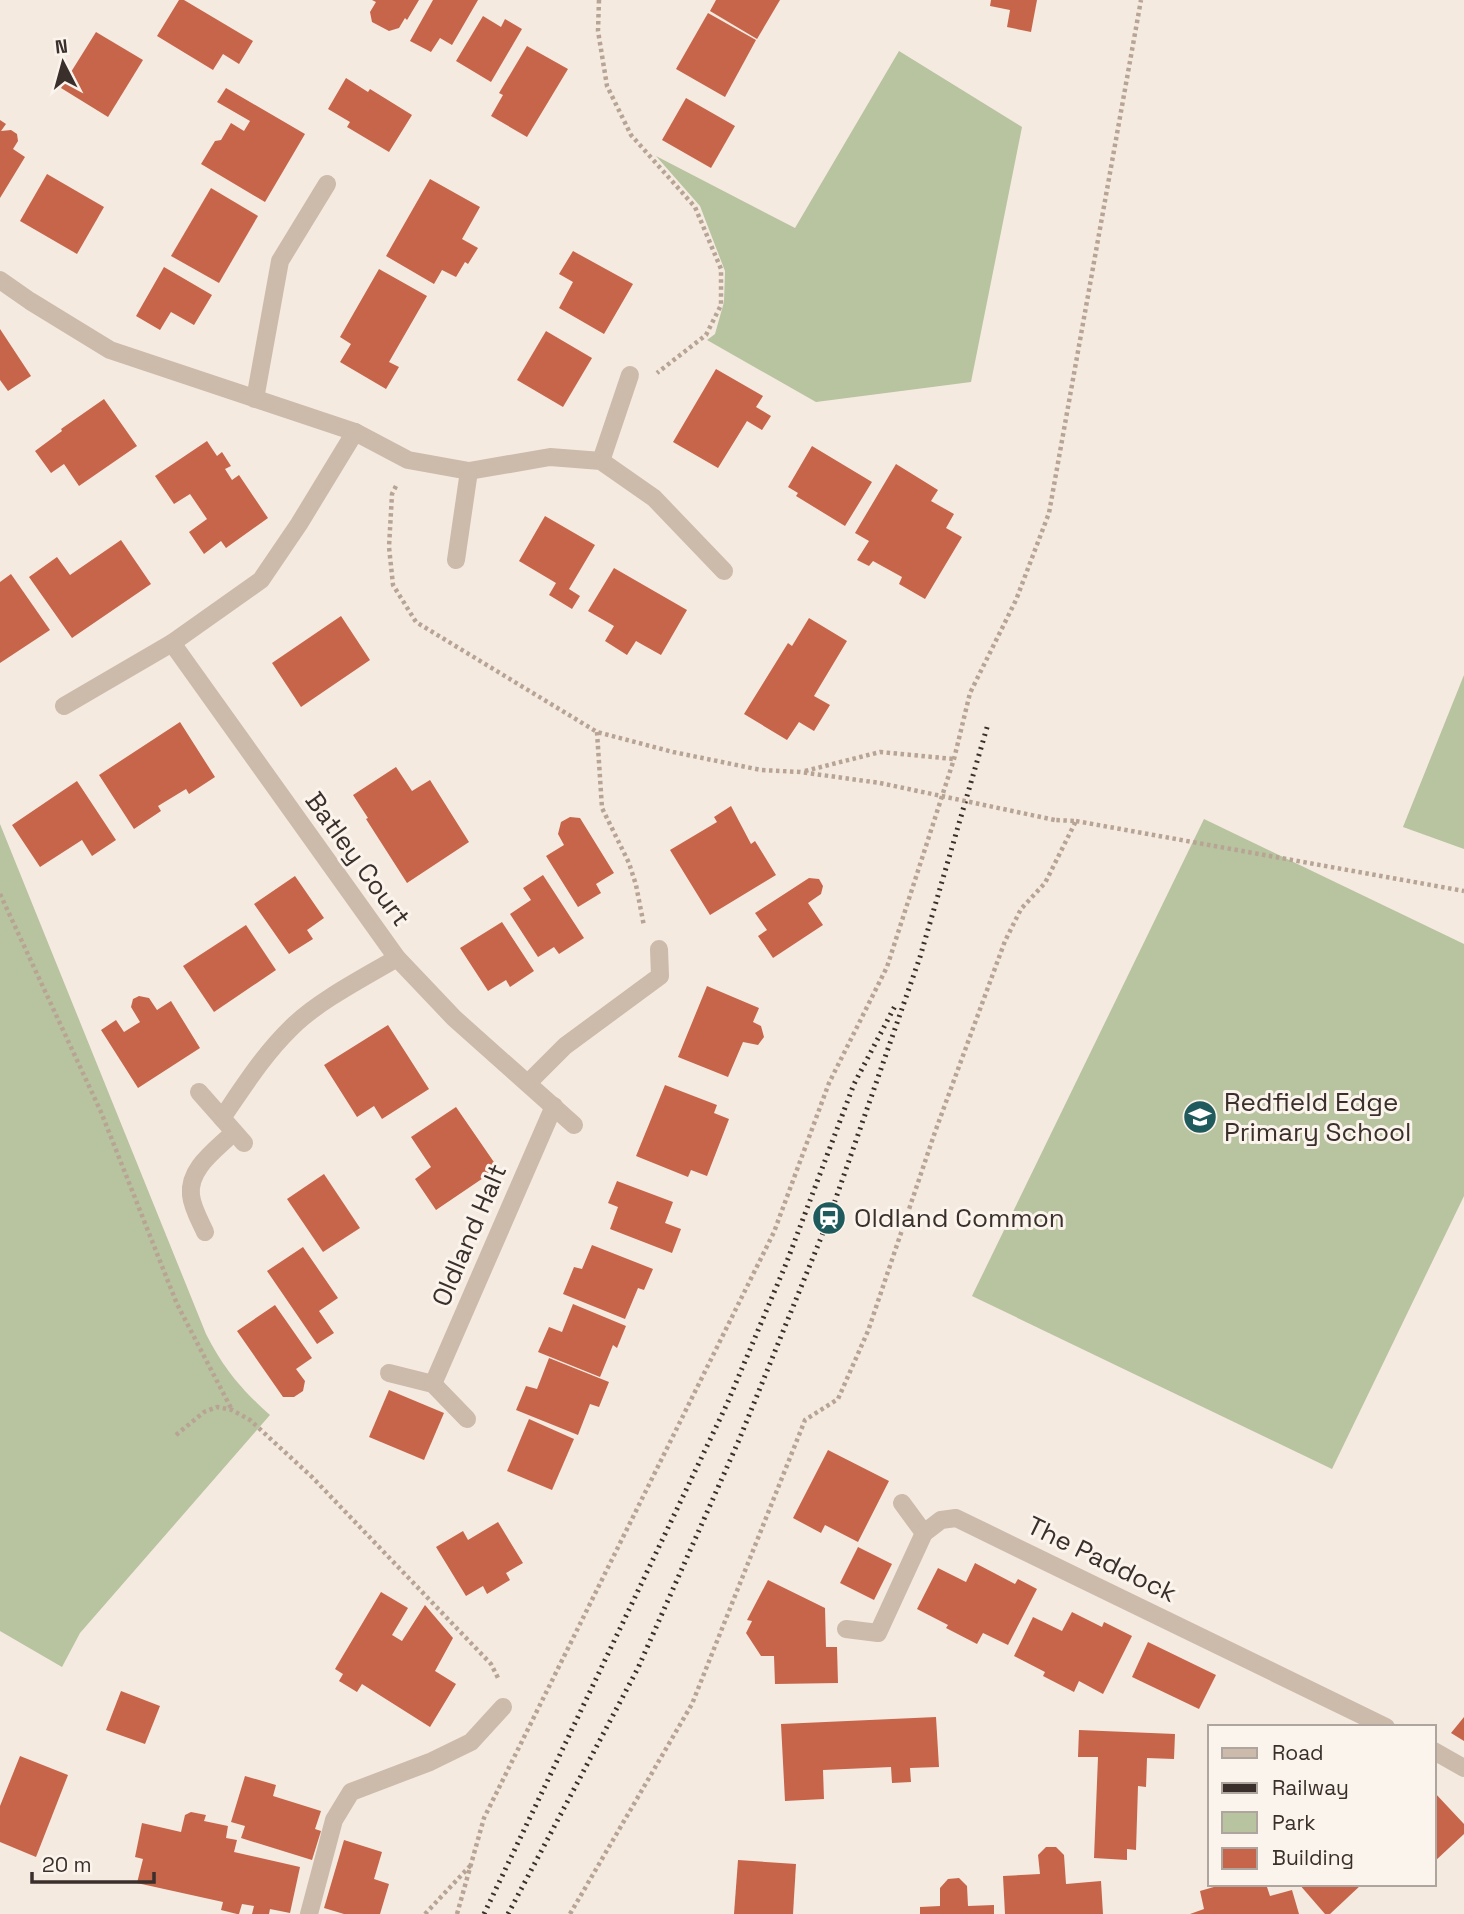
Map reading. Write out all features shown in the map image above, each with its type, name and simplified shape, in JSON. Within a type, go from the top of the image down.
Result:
[{"type":"street","points":[[255,398],[280,261],[327,184]]},
{"type":"street","points":[[0,280],[110,350],[355,432],[408,460],[469,471],[550,457],[601,461],[654,498],[724,571]]},
{"type":"street","points":[[601,461],[629,380]]},
{"type":"street","points":[[64,706],[172,643],[261,580],[355,432]]},
{"type":"street","points":[[456,560],[469,471]]},
{"type":"street","name":"Batley Court","points":[[172,643],[397,958],[454,1018],[574,1125]]},
{"type":"street","points":[[528,1083],[565,1046],[660,975],[659,949]]},
{"type":"street","points":[[205,1232],[191,1197],[191,1179],[203,1162],[233,1131],[255,1068],[294,1025],[343,990],[397,958]]},
{"type":"street","points":[[199,1091],[233,1131]]},
{"type":"street","name":"Oldland Halt","points":[[433,1384],[554,1106]]},
{"type":"street","points":[[389,1373],[433,1384],[467,1419]]},
{"type":"street","points":[[846,1629],[878,1633],[923,1533],[902,1503]]},
{"type":"street","name":"The Paddock","points":[[923,1533],[941,1520],[956,1518],[1382,1725]]},
{"type":"street","points":[[309,1914],[334,1820],[351,1792],[430,1762],[471,1742],[503,1707]]},
{"type":"street","points":[[1436,1752],[1464,1768]]},
{"type":"path","points":[[599,0],[598,31],[607,86],[631,135],[695,207],[721,269],[721,305],[706,335],[662,371],[629,380]]},
{"type":"path","points":[[457,1914],[484,1818],[774,1232],[829,1083],[887,967],[954,759],[970,693],[1016,600],[1049,513],[1141,0]]},
{"type":"path","points":[[408,460],[392,494],[389,547],[393,585],[416,622],[597,732],[673,752],[761,770],[800,772],[880,783],[1055,820],[1076,821],[1464,891]]},
{"type":"path","points":[[597,732],[602,808],[629,863],[645,934],[659,949]]},
{"type":"path","points":[[800,772],[880,752],[954,759]]},
{"type":"path","points":[[570,1914],[692,1704],[805,1420],[838,1399],[868,1331],[935,1132],[1005,941],[1021,909],[1045,883],[1076,821]]},
{"type":"path","points":[[0,894],[101,1112],[177,1304],[232,1410]]},
{"type":"path","points":[[176,1435],[204,1412],[217,1407],[232,1410],[250,1420],[312,1477],[491,1664],[503,1689],[503,1707]]},
{"type":"path","points":[[425,1914],[470,1865]]},
{"type":"green space","points":[[899,51],[1022,127],[971,382],[816,402],[707,340],[715,334],[724,302],[725,271],[700,206],[656,156],[795,228]]},
{"type":"green space","points":[[1464,675],[1464,849],[1403,827]]},
{"type":"green space","points":[[1204,819],[1464,944],[1464,1196],[1332,1469],[972,1296]]},
{"type":"green space","points":[[0,824],[206,1334],[234,1378],[270,1415],[80,1633],[62,1667],[0,1631]]},
{"type":"building","points":[[179,0],[184,0],[253,41],[239,64],[223,54],[213,70],[157,36]]},
{"type":"building","points":[[372,0],[419,0],[407,20],[405,18],[399,28],[389,31],[372,22],[370,12],[376,2]]},
{"type":"building","points":[[433,0],[478,0],[452,45],[440,38],[431,52],[410,41]]},
{"type":"building","points":[[716,0],[780,0],[757,39],[710,11]]},
{"type":"building","points":[[991,0],[1037,0],[1031,32],[1007,27],[1010,10],[990,6]]},
{"type":"building","points":[[708,13],[756,40],[725,97],[676,69]]},
{"type":"building","points":[[483,16],[501,27],[505,19],[522,29],[491,82],[456,61]]},
{"type":"building","points":[[96,32],[143,60],[108,117],[61,88]]},
{"type":"building","points":[[527,46],[568,69],[527,137],[491,116],[503,95],[499,93]]},
{"type":"building","points":[[346,78],[368,92],[370,89],[412,115],[389,152],[347,127],[350,122],[328,109]]},
{"type":"building","points":[[226,88],[305,134],[265,202],[201,164],[215,141],[221,140],[231,123],[244,131],[250,121],[217,102]]},
{"type":"building","points":[[686,98],[735,126],[711,168],[662,140]]},
{"type":"building","points":[[0,120],[6,124],[1,131],[11,130],[17,134],[18,141],[13,149],[25,157],[0,198]]},
{"type":"building","points":[[47,174],[104,207],[77,254],[20,221]]},
{"type":"building","points":[[430,179],[480,207],[462,239],[478,248],[456,277],[442,270],[434,284],[386,256]]},
{"type":"building","points":[[211,188],[258,216],[219,283],[171,256]]},
{"type":"building","points":[[573,251],[633,284],[604,334],[559,308],[573,282],[559,274]]},
{"type":"building","points":[[164,267],[212,295],[194,325],[171,312],[160,330],[136,316]]},
{"type":"building","points":[[379,269],[427,296],[389,362],[399,367],[386,389],[340,362],[351,344],[340,337]]},
{"type":"building","points":[[0,329],[31,376],[8,391],[0,380]]},
{"type":"building","points":[[546,331],[592,358],[563,407],[517,380]]},
{"type":"building","points":[[716,369],[763,396],[756,407],[771,416],[762,430],[747,421],[718,468],[673,442]]},
{"type":"building","points":[[104,399],[137,446],[79,486],[64,464],[51,473],[35,451]]},
{"type":"building","points":[[207,441],[217,456],[222,452],[231,466],[225,469],[232,480],[239,475],[268,518],[226,548],[221,541],[204,554],[189,532],[207,519],[190,494],[174,504],[155,476]]},
{"type":"building","points":[[812,446],[872,482],[845,526],[796,496],[798,493],[788,487]]},
{"type":"building","points":[[896,464],[938,490],[931,501],[954,514],[946,528],[962,537],[925,599],[899,584],[902,577],[873,561],[869,566],[857,560],[869,541],[855,533]]},
{"type":"building","points":[[545,516],[595,545],[569,589],[580,596],[572,609],[549,595],[556,583],[519,561]]},
{"type":"building","points":[[121,540],[151,584],[72,638],[29,577],[57,557],[70,575]]},
{"type":"building","points":[[614,568],[687,610],[661,655],[636,641],[627,655],[605,641],[614,626],[588,611]]},
{"type":"building","points":[[11,574],[50,630],[0,663],[0,582]]},
{"type":"building","points":[[341,616],[370,660],[301,707],[272,663]]},
{"type":"building","points":[[809,618],[847,641],[814,696],[830,705],[814,731],[799,722],[787,740],[744,714],[788,643],[792,646]]},
{"type":"building","points":[[180,722],[215,777],[189,794],[186,789],[158,806],[161,811],[134,829],[99,775]]},
{"type":"building","points":[[396,767],[412,791],[430,780],[469,842],[407,883],[353,795]]},
{"type":"building","points":[[77,781],[116,840],[92,856],[82,840],[40,867],[12,825]]},
{"type":"building","points":[[731,806],[751,844],[755,841],[776,875],[710,915],[670,850],[717,822],[714,817]]},
{"type":"building","points":[[570,817],[580,818],[614,873],[596,884],[601,893],[578,907],[546,856],[564,845],[558,834],[561,822]]},
{"type":"building","points":[[543,875],[584,938],[559,954],[554,947],[538,957],[510,914],[531,900],[523,888]]},
{"type":"building","points":[[295,876],[324,918],[307,930],[313,939],[289,954],[254,904]]},
{"type":"building","points":[[809,878],[819,879],[823,886],[821,894],[808,903],[823,925],[773,958],[758,936],[767,930],[755,913]]},
{"type":"building","points":[[502,922],[534,971],[510,987],[506,980],[488,991],[460,948]]},
{"type":"building","points":[[246,925],[276,970],[214,1012],[183,966]]},
{"type":"building","points":[[707,986],[759,1008],[753,1022],[761,1026],[764,1037],[758,1045],[743,1042],[728,1077],[678,1057]]},
{"type":"building","points":[[139,996],[149,998],[157,1010],[171,1001],[200,1048],[138,1088],[101,1030],[116,1020],[124,1032],[140,1022],[131,1007],[133,999]]},
{"type":"building","points":[[388,1025],[429,1089],[382,1119],[374,1106],[357,1117],[324,1065]]},
{"type":"building","points":[[665,1085],[717,1105],[714,1113],[729,1119],[707,1176],[691,1170],[688,1177],[636,1156]]},
{"type":"building","points":[[456,1107],[498,1168],[436,1210],[415,1179],[431,1167],[411,1137]]},
{"type":"building","points":[[324,1174],[360,1228],[323,1252],[287,1199]]},
{"type":"building","points":[[617,1181],[673,1202],[665,1223],[681,1229],[672,1253],[610,1229],[618,1207],[608,1203]]},
{"type":"building","points":[[592,1245],[653,1269],[644,1290],[638,1288],[625,1319],[563,1294],[574,1267],[582,1269]]},
{"type":"building","points":[[303,1247],[338,1298],[319,1311],[334,1333],[317,1344],[267,1271]]},
{"type":"building","points":[[573,1304],[626,1326],[617,1348],[613,1345],[600,1377],[538,1352],[549,1327],[562,1332]]},
{"type":"building","points":[[275,1305],[312,1358],[296,1369],[305,1381],[303,1391],[294,1397],[283,1397],[237,1331]]},
{"type":"building","points":[[549,1358],[609,1382],[599,1407],[590,1404],[578,1435],[516,1410],[526,1386],[537,1389]]},
{"type":"building","points":[[389,1390],[444,1413],[424,1460],[369,1437]]},
{"type":"building","points":[[529,1419],[574,1439],[552,1490],[507,1471]]},
{"type":"building","points":[[828,1450],[889,1481],[858,1542],[825,1525],[821,1533],[793,1518]]},
{"type":"building","points":[[498,1522],[523,1563],[506,1573],[510,1580],[487,1594],[483,1586],[466,1596],[436,1547],[463,1531],[468,1540]]},
{"type":"building","points":[[858,1547],[892,1564],[874,1600],[840,1583]]},
{"type":"building","points":[[975,1563],[1015,1584],[1018,1579],[1037,1589],[1008,1645],[983,1633],[977,1644],[917,1609],[938,1568],[966,1582]]},
{"type":"building","points":[[768,1580],[825,1608],[826,1647],[837,1647],[838,1683],[775,1684],[774,1656],[761,1656],[746,1633],[752,1621],[747,1620]]},
{"type":"building","points":[[381,1592],[408,1608],[392,1635],[402,1641],[425,1605],[453,1638],[435,1671],[456,1684],[430,1727],[362,1684],[357,1692],[339,1681],[343,1674],[335,1669]]},
{"type":"building","points":[[1072,1612],[1102,1627],[1104,1622],[1132,1636],[1103,1694],[1079,1681],[1074,1692],[1043,1676],[1045,1672],[1014,1656],[1033,1617],[1062,1631]]},
{"type":"building","points":[[1148,1642],[1216,1675],[1199,1709],[1132,1677]]},
{"type":"building","points":[[121,1691],[160,1706],[145,1744],[106,1730]]},
{"type":"building","points":[[936,1717],[939,1767],[910,1768],[911,1782],[892,1783],[891,1767],[823,1770],[824,1799],[785,1801],[781,1724]]},
{"type":"building","points":[[1464,1717],[1464,1741],[1451,1733]]},
{"type":"building","points":[[1079,1730],[1175,1734],[1174,1759],[1147,1758],[1146,1787],[1138,1786],[1136,1850],[1127,1849],[1127,1860],[1094,1858],[1098,1757],[1078,1757]]},
{"type":"building","points":[[20,1756],[68,1775],[36,1857],[0,1842],[0,1806]]},
{"type":"building","points":[[245,1776],[276,1785],[273,1796],[321,1811],[315,1829],[321,1831],[312,1860],[241,1838],[245,1826],[231,1822]]},
{"type":"building","points":[[1436,1794],[1464,1824],[1464,1834],[1436,1860]]},
{"type":"building","points":[[191,1812],[206,1815],[204,1821],[228,1826],[226,1838],[237,1840],[234,1852],[300,1867],[290,1913],[270,1909],[269,1914],[252,1914],[254,1906],[242,1904],[237,1914],[221,1910],[223,1902],[137,1883],[143,1859],[135,1857],[142,1823],[181,1832],[185,1815]]},
{"type":"building","points":[[344,1840],[382,1852],[374,1879],[389,1884],[380,1914],[344,1914],[324,1908]]},
{"type":"building","points":[[1046,1847],[1056,1847],[1064,1855],[1066,1884],[1101,1881],[1103,1914],[1005,1914],[1003,1876],[1040,1874],[1038,1855]]},
{"type":"building","points":[[738,1860],[796,1864],[793,1914],[734,1914]]},
{"type":"building","points":[[959,1878],[967,1886],[968,1906],[994,1905],[994,1914],[920,1914],[920,1907],[940,1906],[940,1888],[948,1879]]},
{"type":"building","points":[[1217,1886],[1267,1886],[1270,1896],[1292,1890],[1299,1914],[1190,1914],[1204,1909],[1200,1891]]},
{"type":"building","points":[[1301,1886],[1360,1886],[1330,1914],[1325,1914]]},
{"type":"railway","points":[[508,1914],[638,1668],[739,1440],[829,1218],[920,957],[988,724]]},
{"type":"railway","points":[[484,1914],[727,1404],[786,1264],[854,1084],[895,1006]]},
{"type":"place","name":"Redfield Edge Primary School","points":[[1200,1117]]},
{"type":"place","name":"Oldland Common","points":[[829,1218]]}]
